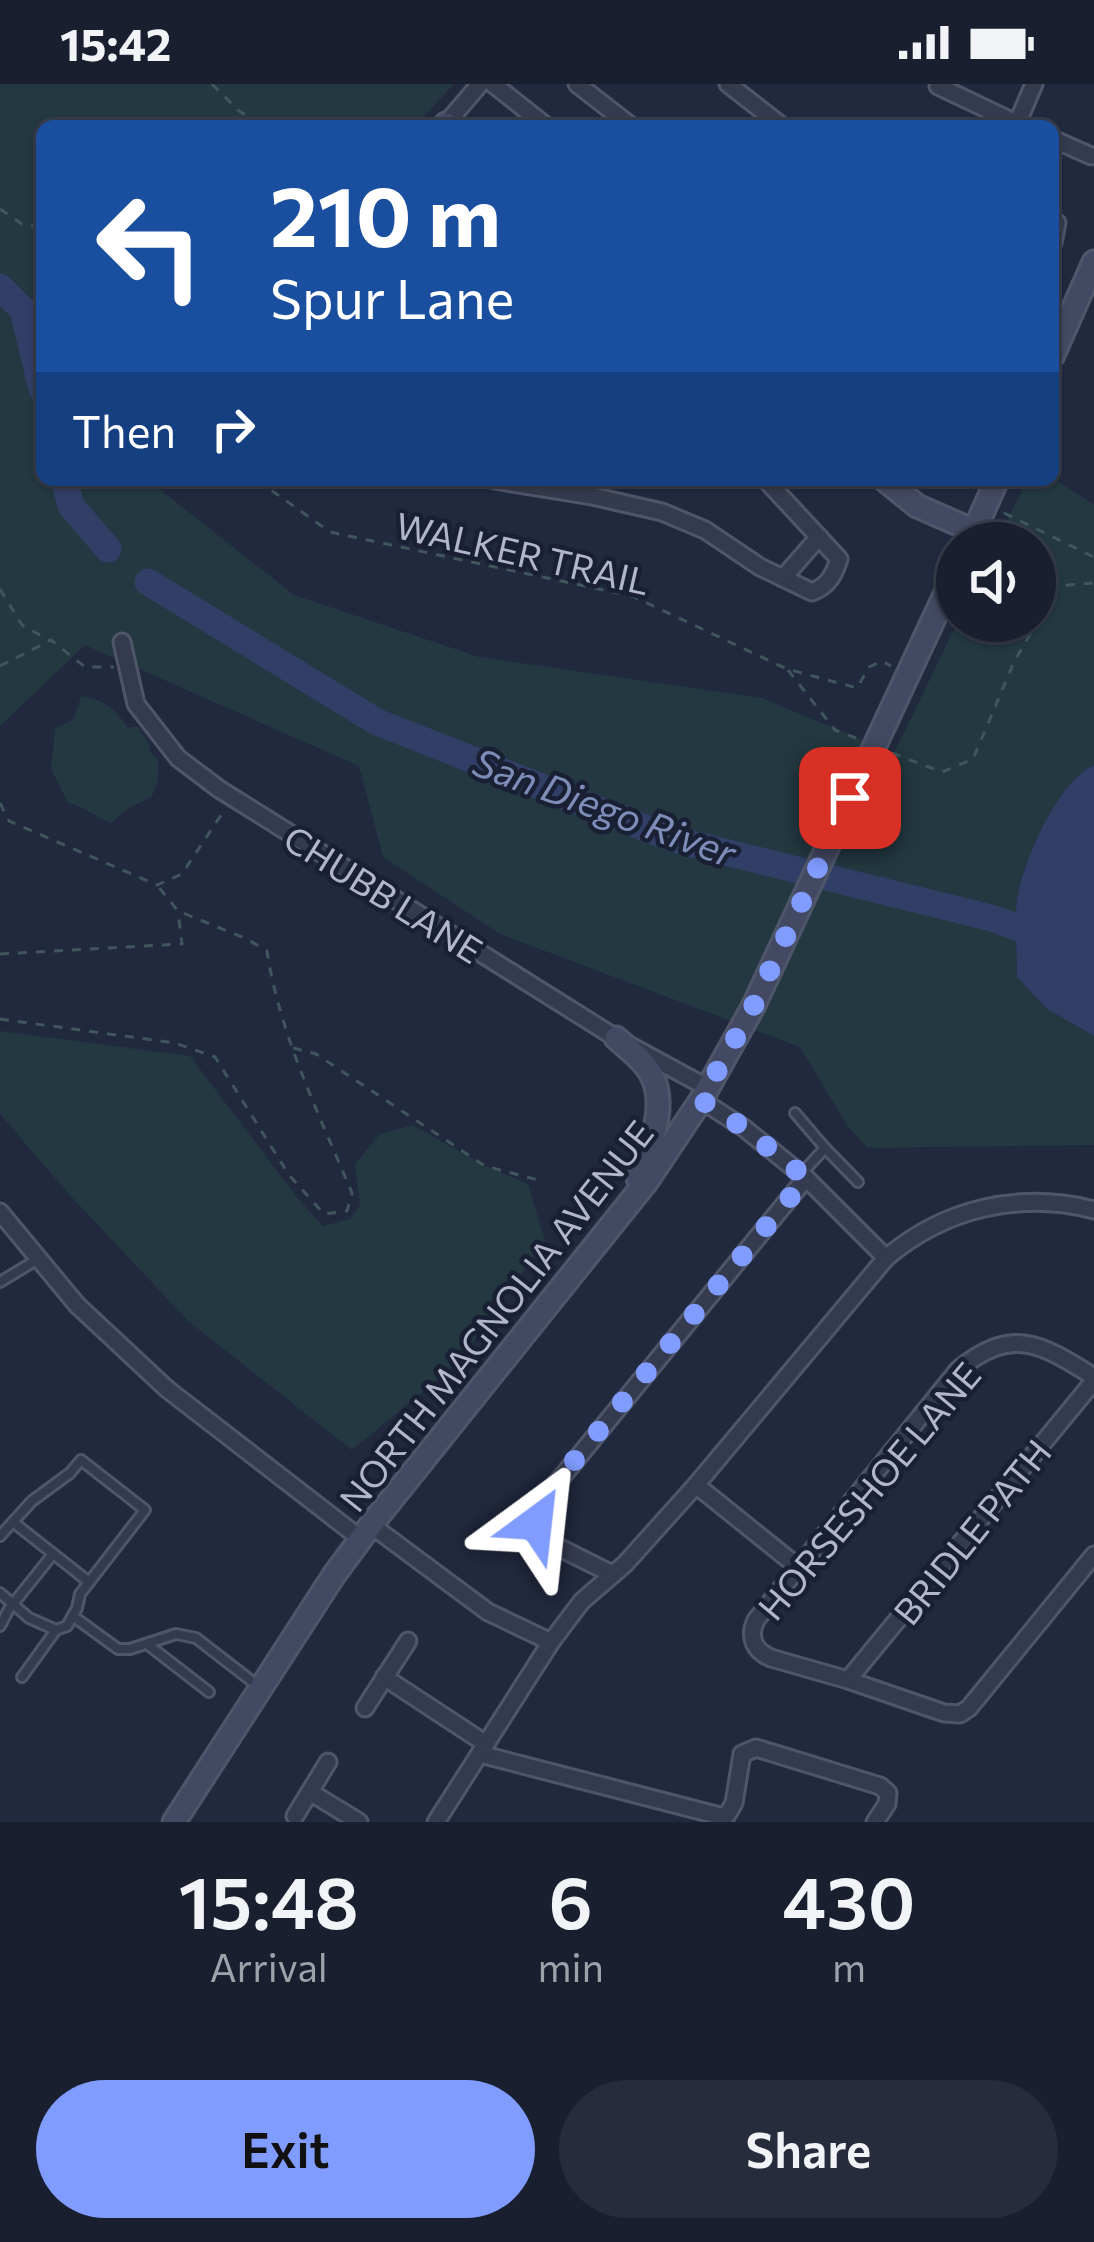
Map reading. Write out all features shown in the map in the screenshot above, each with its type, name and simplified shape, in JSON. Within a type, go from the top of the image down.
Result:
[{"type":"main road","points":[[1059,341],[1094,262]]},
{"type":"main road","points":[[892,486],[945,522]]},
{"type":"main road","points":[[979,522],[994,486]]},
{"type":"main road","name":"NORTH MAGNOLIA AVENUE","points":[[174,1822],[334,1575],[627,1207],[705,1094],[753,1007],[936,614]]},
{"type":"main road","points":[[616,1038],[649,1069],[658,1096],[657,1122],[627,1207]]},
{"type":"street","points":[[450,120],[480,84]]},
{"type":"street","points":[[493,84],[538,120]]},
{"type":"street","points":[[577,84],[608,119]]},
{"type":"street","points":[[728,84],[774,120]]},
{"type":"street","points":[[1020,120],[1034,84]]},
{"type":"street","points":[[938,86],[1008,120]]},
{"type":"street","points":[[1059,142],[1091,156]]},
{"type":"street","points":[[530,486],[662,512],[705,530],[760,567],[812,592],[821,589],[839,559],[772,486]]},
{"type":"street","points":[[620,501],[621,486]]},
{"type":"street","points":[[783,578],[819,537]]},
{"type":"street","name":"CHUBB LANE","points":[[122,642],[136,704],[178,758],[232,798],[705,1094],[803,1176],[886,1258]]},
{"type":"street","points":[[612,1574],[554,1545],[536,1523],[538,1505],[803,1176]]},
{"type":"street","points":[[436,1822],[582,1601],[625,1564],[696,1485],[886,1258],[948,1218],[992,1204],[1021,1201],[1094,1210]]},
{"type":"street","points":[[0,1212],[77,1305],[166,1389],[366,1532],[488,1612],[551,1642]]},
{"type":"street","name":"HORSESHOE LANE","points":[[848,1681],[760,1654],[752,1629],[958,1370],[997,1346],[1024,1342],[1050,1349],[1094,1379]]},
{"type":"street","name":"BRIDLE PATH","points":[[848,1681],[1094,1379]]},
{"type":"street","points":[[696,1485],[798,1567]]},
{"type":"street","points":[[848,1681],[944,1714],[960,1714],[1094,1556]]},
{"type":"street","points":[[365,1708],[408,1641]]},
{"type":"street","points":[[384,1677],[483,1749],[720,1816],[727,1815],[734,1803],[742,1754],[756,1748],[870,1781],[888,1793],[875,1822]]},
{"type":"street","points":[[295,1816],[328,1762]]},
{"type":"street","points":[[310,1792],[359,1822]]},
{"type":"lane","points":[[795,1113],[858,1182]]},
{"type":"lane","points":[[803,1176],[825,1148]]},
{"type":"lane","points":[[0,1282],[39,1258]]},
{"type":"lane","points":[[0,1536],[32,1501],[81,1460],[145,1510],[80,1594],[74,1617],[56,1630],[22,1677]]},
{"type":"lane","points":[[13,1522],[89,1582]]},
{"type":"lane","points":[[0,1625],[53,1554]]},
{"type":"lane","points":[[0,1593],[40,1625],[56,1630]]},
{"type":"lane","points":[[74,1617],[118,1649],[176,1634],[196,1638],[261,1688]]},
{"type":"lane","points":[[146,1643],[208,1692]]},
{"type":"path","points":[[212,84],[253,120]]},
{"type":"path","points":[[0,209],[22,224],[36,227]]},
{"type":"path","name":"WALKER TRAIL","points":[[265,486],[330,532],[632,596],[787,669],[857,688],[869,667],[882,662],[908,674]]},
{"type":"path","points":[[986,505],[1094,557]]},
{"type":"path","points":[[878,747],[942,772],[973,759],[1014,662],[1058,586],[1094,583]]},
{"type":"path","points":[[0,589],[22,625],[51,640],[85,667],[128,668]]},
{"type":"path","points":[[0,666],[51,640]]},
{"type":"path","points":[[787,669],[835,730],[856,739]]},
{"type":"path","points":[[157,885],[182,874],[232,798]]},
{"type":"path","points":[[0,803],[9,820],[157,885],[178,911],[267,951],[272,987],[291,1047],[352,1193],[347,1211],[324,1214],[289,1175],[215,1057],[175,1043],[0,1019]]},
{"type":"path","points":[[0,954],[182,944],[178,911]]},
{"type":"path","points":[[291,1047],[316,1054],[485,1166],[538,1180]]},
{"type":"shaded area","points":[[0,84],[454,84],[421,120],[36,120],[36,486],[156,486],[294,595],[479,657],[762,698],[894,753],[948,642],[1056,642],[1056,522],[1006,522],[1024,486],[1059,486],[1059,482],[1094,505],[1094,765],[1080,774],[1053,808],[1024,873],[1016,911],[1017,977],[1047,1009],[1094,1036],[1094,1145],[868,1148],[848,1127],[800,1047],[500,934],[383,857],[359,766],[85,645],[0,726]]},
{"type":"shaded area","points":[[81,696],[109,706],[128,728],[138,726],[158,760],[152,796],[112,823],[68,803],[51,769],[55,729],[74,719]]},
{"type":"shaded area","points":[[0,1031],[190,1056],[323,1226],[350,1219],[360,1205],[355,1164],[380,1134],[413,1125],[481,1164],[528,1184],[545,1241],[459,1362],[352,1450],[188,1321],[0,1114]]},
{"type":"water","points":[[1094,765],[1094,1036],[1047,1009],[1017,977],[1016,911],[1024,873],[1053,808],[1080,774]]},
{"type":"waterway","name":"San Diego River","points":[[0,287],[23,310],[36,364]]},
{"type":"waterway","name":"San Diego River","points":[[66,486],[71,506],[108,549]]},
{"type":"waterway","name":"San Diego River","points":[[148,582],[377,722],[673,839],[995,919],[1094,956]]},
{"type":"route","points":[[536,1523],[538,1505],[806,1178],[701,1100],[753,1007],[850,798]]}]
